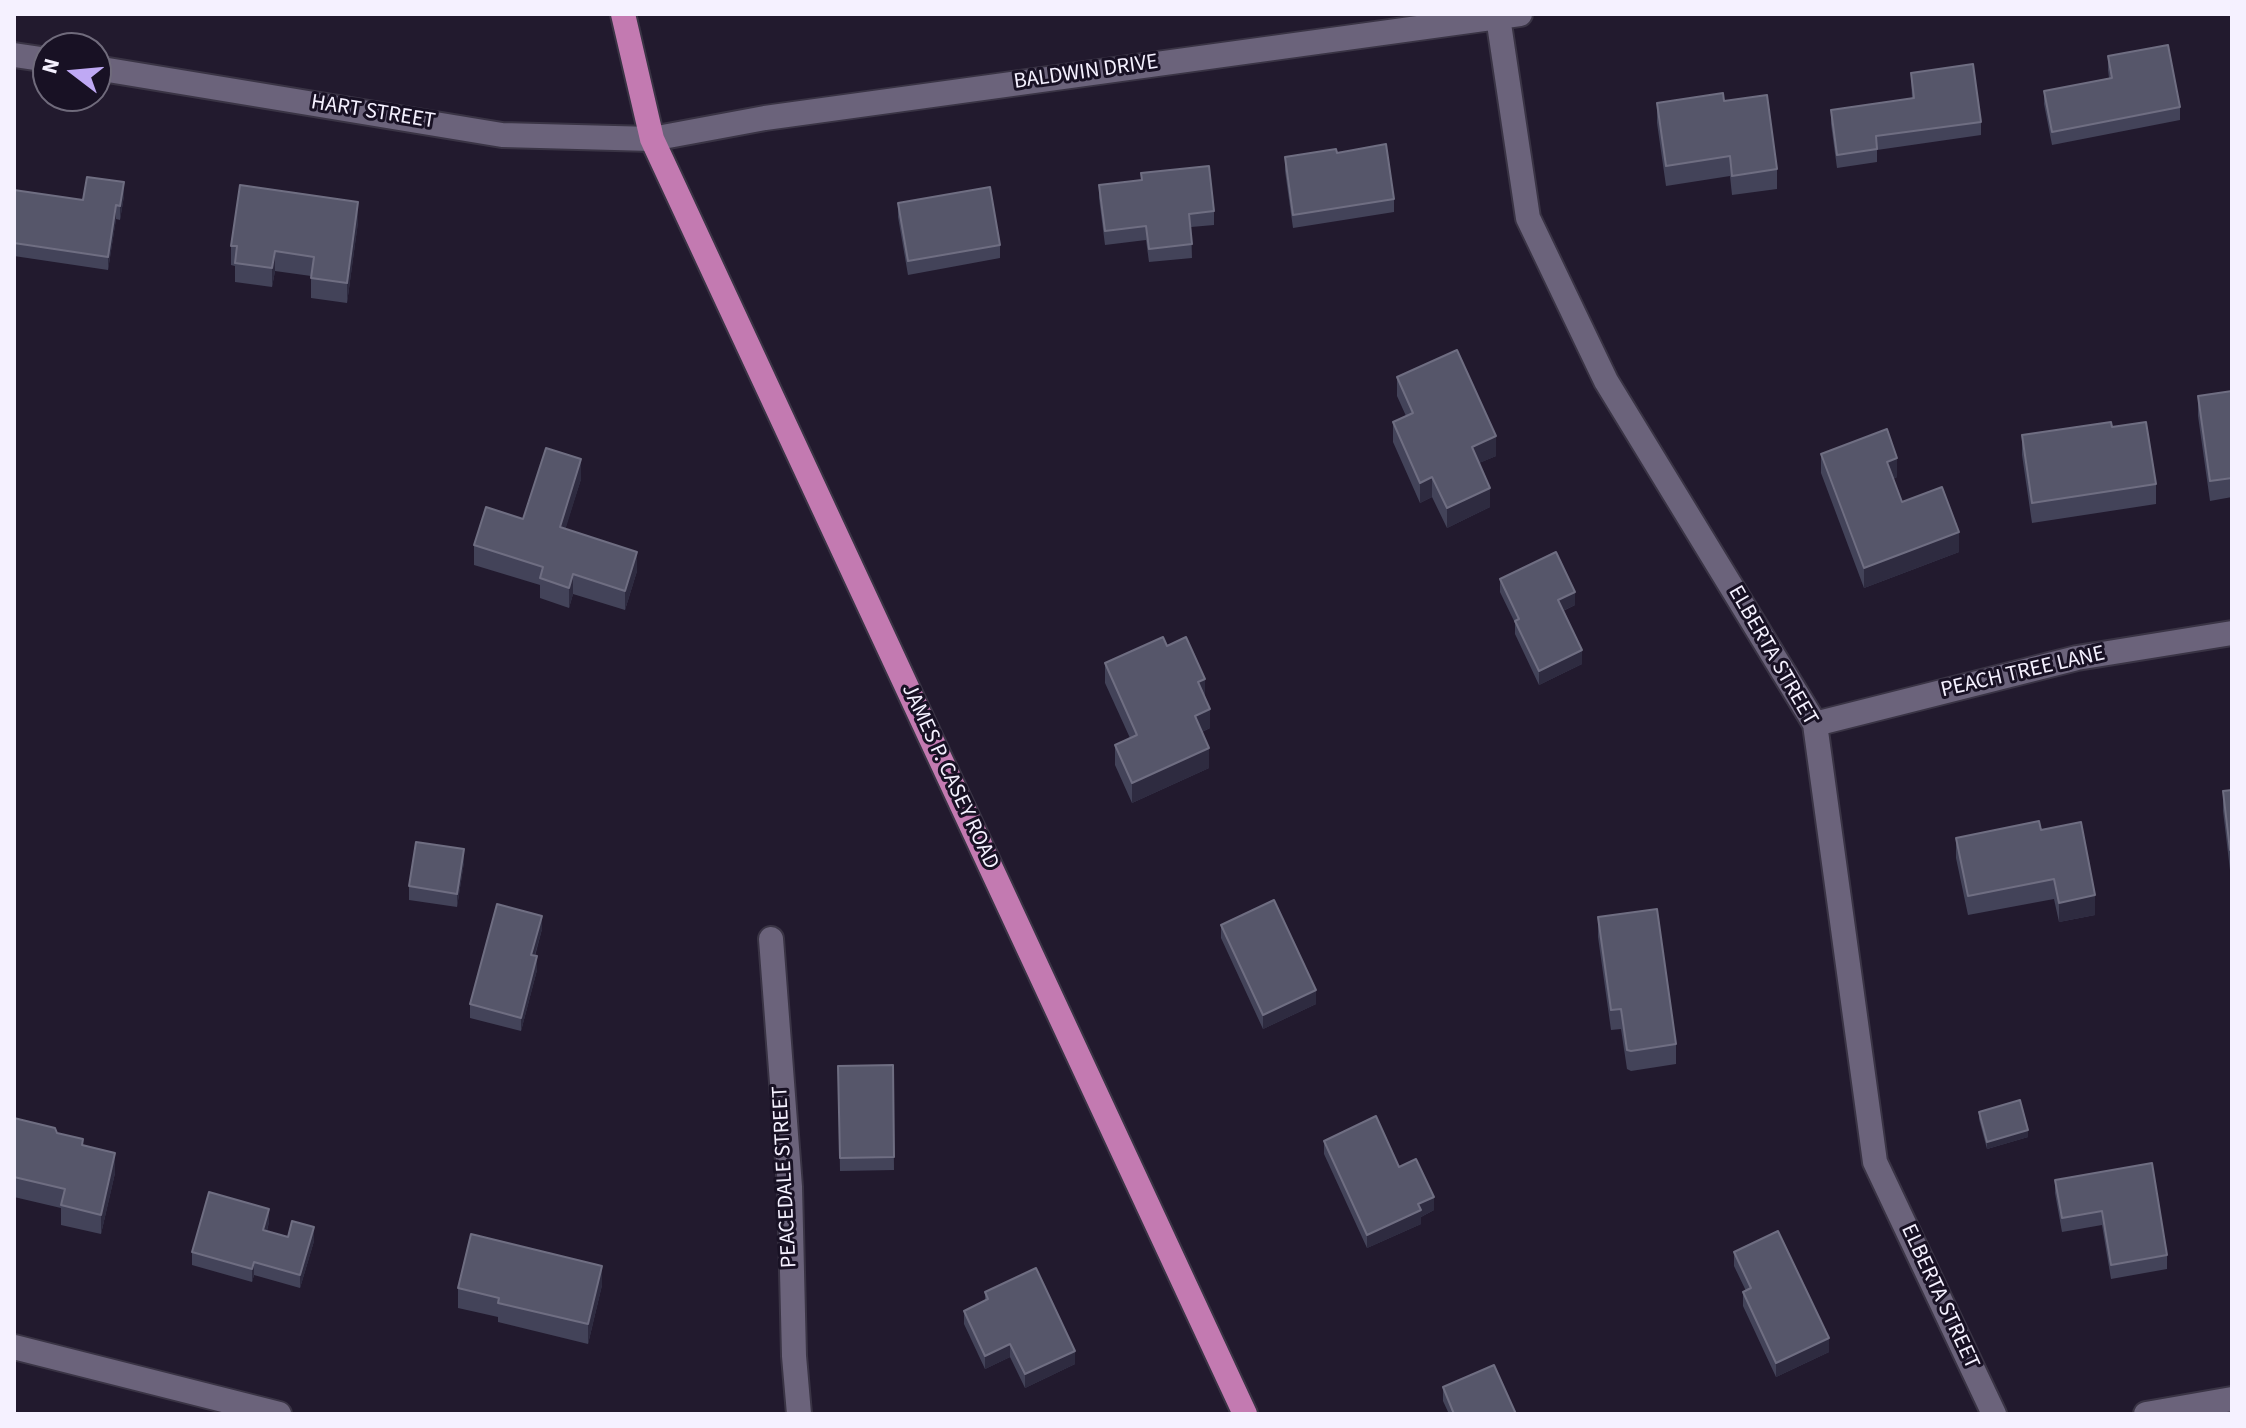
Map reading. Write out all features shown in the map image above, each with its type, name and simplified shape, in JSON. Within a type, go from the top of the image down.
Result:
[{"type":"main road","points":[[623,14],[652,139]]},
{"type":"main road","name":"JAMES P. CASEY ROAD","points":[[652,139],[1245,1414]]},
{"type":"street","name":"BALDWIN DRIVE","points":[[652,139],[765,118],[1363,24],[1509,16]]},
{"type":"street","name":"ELBERTA STREET","points":[[1509,16],[1528,218],[1606,381],[1815,724],[1875,1162],[1994,1414]]},
{"type":"street","name":"HART STREET","points":[[112,71],[502,135],[652,139]]},
{"type":"street","name":"PEACH TREE LANE","points":[[1815,724],[2077,658],[2232,633]]},
{"type":"street","name":"PEACEDALE STREET","points":[[771,939],[790,1187],[794,1356],[799,1414]]},
{"type":"street","points":[[14,1347],[279,1414]]},
{"type":"street","points":[[2146,1414],[2232,1399]]},
{"type":"building","points":[[2168,45],[2180,107],[2052,132],[2044,91],[2112,78],[2108,56]]},
{"type":"building","points":[[1973,64],[1981,122],[1876,136],[1877,149],[1837,155],[1831,110],[1914,98],[1911,73]]},
{"type":"building","points":[[1723,93],[1724,101],[1767,95],[1777,169],[1732,176],[1730,156],[1666,166],[1657,103]]},
{"type":"building","points":[[1386,144],[1394,199],[1293,215],[1285,157],[1336,149],[1337,153]]},
{"type":"building","points":[[1209,166],[1214,211],[1189,214],[1192,244],[1149,249],[1146,226],[1105,231],[1099,185],[1142,180],[1141,173]]},
{"type":"building","points":[[87,177],[124,182],[120,206],[116,205],[108,257],[14,243],[14,190],[83,200]]},
{"type":"building","points":[[240,185],[358,202],[347,283],[311,278],[314,257],[275,251],[272,268],[235,263],[237,246],[231,246]]},
{"type":"building","points":[[990,187],[1000,245],[908,261],[898,203]]},
{"type":"building","points":[[1457,350],[1496,436],[1472,447],[1490,488],[1447,508],[1432,477],[1420,483],[1393,422],[1413,413],[1397,377]]},
{"type":"building","points":[[2232,391],[2232,478],[2210,481],[2198,396]]},
{"type":"building","points":[[2111,422],[2112,427],[2146,422],[2156,484],[2032,503],[2022,435]]},
{"type":"building","points":[[1887,429],[1897,458],[1887,462],[1902,502],[1942,487],[1959,532],[1864,568],[1821,454]]},
{"type":"building","points":[[546,448],[581,459],[560,527],[637,552],[625,591],[573,574],[569,588],[540,578],[543,567],[474,545],[486,507],[523,519]]},
{"type":"building","points":[[1556,552],[1575,592],[1558,600],[1582,650],[1539,671],[1515,621],[1519,619],[1500,579]]},
{"type":"building","points":[[1163,637],[1167,646],[1186,637],[1205,679],[1198,682],[1210,709],[1195,716],[1209,748],[1132,783],[1115,745],[1137,735],[1105,663]]},
{"type":"building","points":[[2232,790],[2232,850],[2230,850],[2223,791]]},
{"type":"building","points":[[2039,821],[2041,830],[2081,822],[2095,895],[2059,903],[2054,879],[1968,896],[1956,838]]},
{"type":"building","points":[[416,842],[464,849],[457,894],[409,886]]},
{"type":"building","points":[[1274,900],[1316,990],[1263,1015],[1221,925]]},
{"type":"building","points":[[497,904],[542,916],[531,955],[537,956],[521,1018],[470,1004]]},
{"type":"building","points":[[1657,909],[1676,1044],[1631,1051],[1627,1050],[1621,1009],[1611,1010],[1598,917]]},
{"type":"building","points":[[893,1065],[894,1157],[840,1158],[838,1066]]},
{"type":"building","points":[[2020,1100],[2028,1130],[1987,1142],[1979,1112]]},
{"type":"building","points":[[1376,1116],[1399,1167],[1416,1159],[1434,1197],[1418,1204],[1421,1210],[1367,1235],[1324,1141]]},
{"type":"building","points":[[14,1118],[55,1128],[57,1133],[83,1139],[82,1145],[115,1153],[101,1215],[61,1205],[65,1189],[14,1177]]},
{"type":"building","points":[[2152,1163],[2167,1255],[2111,1265],[2102,1211],[2062,1218],[2055,1180]]},
{"type":"building","points":[[209,1192],[269,1209],[263,1230],[288,1237],[292,1221],[314,1227],[300,1275],[254,1262],[252,1269],[192,1252]]},
{"type":"building","points":[[1778,1231],[1829,1338],[1776,1363],[1743,1292],[1751,1288],[1734,1252]]},
{"type":"building","points":[[471,1234],[602,1266],[588,1324],[498,1303],[499,1298],[458,1288]]},
{"type":"building","points":[[1036,1268],[1075,1351],[1025,1374],[1010,1344],[985,1356],[964,1311],[988,1299],[985,1292]]},
{"type":"building","points":[[1494,1365],[1516,1414],[1454,1414],[1443,1387]]}]
